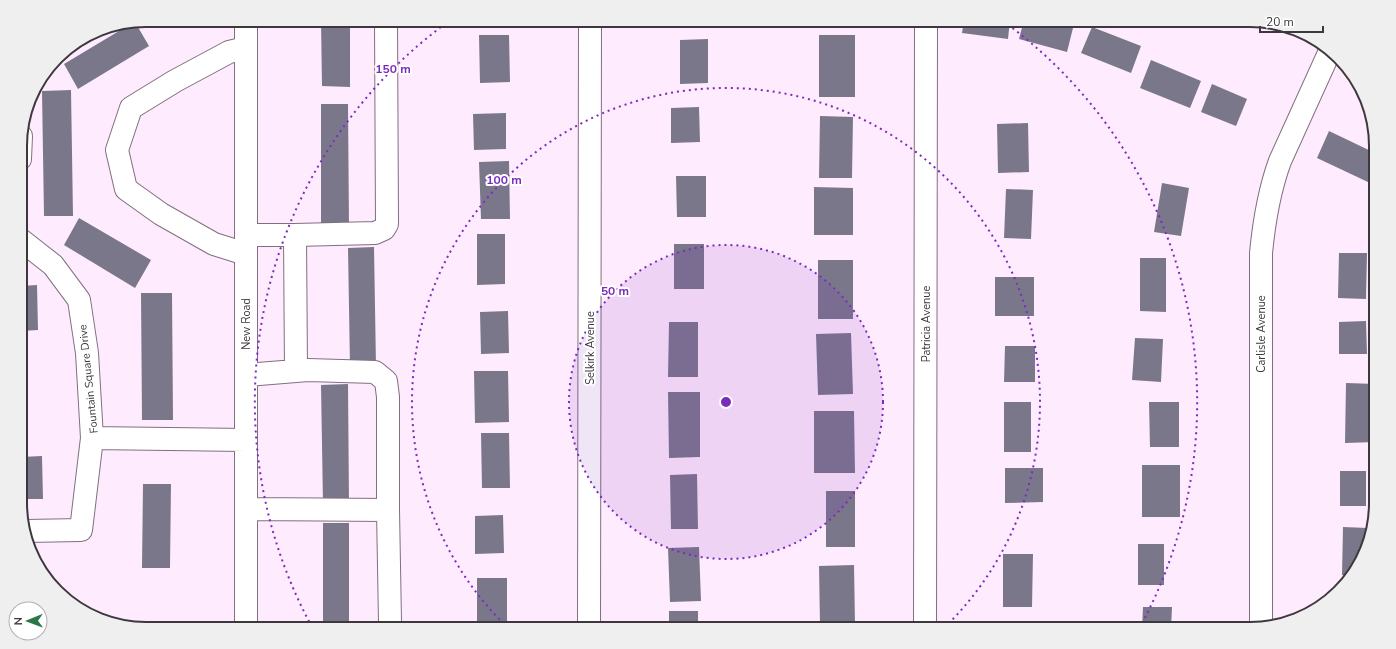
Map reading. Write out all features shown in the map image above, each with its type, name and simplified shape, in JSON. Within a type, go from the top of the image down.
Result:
[{"type":"street","name":"New Road","points":[[246,27],[246,622]]},
{"type":"street","points":[[246,48],[229,52],[131,108],[117,150],[126,189],[161,214],[214,244],[246,244],[295,235],[375,233],[384,229],[387,224],[386,27]]},
{"type":"street","name":"Selkirk Avenue","points":[[589,622],[590,27]]},
{"type":"street","name":"Patricia Avenue","points":[[925,622],[926,27]]},
{"type":"street","name":"Carlisle Avenue","points":[[1261,622],[1261,253],[1263,228],[1274,178],[1280,161],[1327,57]]},
{"type":"street","points":[[295,235],[296,371]]},
{"type":"street","name":"Fountain Square Drive","points":[[27,245],[53,265],[79,300],[87,353],[92,438],[246,440]]},
{"type":"street","points":[[246,375],[296,371],[375,372],[386,381],[388,397],[390,622]]},
{"type":"street","points":[[30,531],[81,530],[92,438]]},
{"type":"street","points":[[246,509],[388,510]]},
{"type":"building","points":[[138,27],[149,46],[78,89],[64,64],[123,29]]},
{"type":"building","points":[[321,27],[350,27],[350,87],[322,86]]},
{"type":"building","points":[[963,27],[1009,27],[1008,39],[962,33]]},
{"type":"building","points":[[1022,27],[1073,27],[1067,52],[1019,39]]},
{"type":"building","points":[[1092,27],[1141,46],[1131,73],[1081,53]]},
{"type":"building","points":[[479,35],[509,35],[510,82],[480,83]]},
{"type":"building","points":[[819,35],[855,35],[855,97],[819,97]]},
{"type":"building","points":[[708,39],[708,83],[680,84],[680,40]]},
{"type":"building","points":[[1151,60],[1201,81],[1190,108],[1140,88]]},
{"type":"building","points":[[1212,84],[1247,99],[1236,126],[1201,112]]},
{"type":"building","points":[[71,90],[73,216],[44,216],[42,91]]},
{"type":"building","points":[[321,104],[348,104],[349,228],[321,228]]},
{"type":"building","points":[[699,107],[700,142],[671,143],[671,108]]},
{"type":"building","points":[[506,113],[506,149],[474,150],[473,114]]},
{"type":"building","points":[[820,116],[853,117],[852,178],[819,178]]},
{"type":"building","points":[[1028,123],[1029,172],[998,173],[997,124]]},
{"type":"building","points":[[1329,131],[1369,150],[1369,183],[1317,158]]},
{"type":"building","points":[[509,161],[510,219],[481,219],[479,162]]},
{"type":"building","points":[[676,176],[706,176],[706,217],[677,217]]},
{"type":"building","points":[[1162,183],[1189,188],[1181,236],[1154,232]]},
{"type":"building","points":[[814,187],[853,188],[853,235],[814,235]]},
{"type":"building","points":[[1006,189],[1033,190],[1031,239],[1004,238]]},
{"type":"building","points":[[79,218],[151,260],[135,288],[64,245]]},
{"type":"building","points":[[477,234],[505,234],[505,284],[477,285]]},
{"type":"building","points":[[674,244],[704,244],[704,289],[674,289]]},
{"type":"building","points":[[374,247],[376,366],[350,366],[348,248]]},
{"type":"building","points":[[1339,253],[1367,253],[1366,299],[1338,298]]},
{"type":"building","points":[[1140,258],[1166,258],[1166,312],[1140,311]]},
{"type":"building","points":[[818,260],[853,260],[853,319],[818,319]]},
{"type":"building","points":[[995,277],[1034,277],[1034,316],[995,316]]},
{"type":"building","points":[[37,285],[38,330],[27,331],[27,286]]},
{"type":"building","points":[[141,293],[172,293],[173,420],[142,420]]},
{"type":"building","points":[[508,311],[509,353],[481,354],[480,312]]},
{"type":"building","points":[[1366,321],[1367,354],[1339,354],[1339,322]]},
{"type":"building","points":[[669,322],[698,322],[698,377],[668,377]]},
{"type":"building","points":[[851,333],[853,394],[818,395],[816,334]]},
{"type":"building","points":[[1135,338],[1163,339],[1161,382],[1132,380]]},
{"type":"building","points":[[1005,346],[1035,346],[1035,382],[1004,382]]},
{"type":"building","points":[[474,371],[508,371],[509,422],[475,423]]},
{"type":"building","points":[[1346,383],[1369,384],[1369,442],[1345,443]]},
{"type":"building","points":[[348,384],[349,504],[323,504],[321,385]]},
{"type":"building","points":[[668,392],[700,392],[700,457],[669,458]]},
{"type":"building","points":[[1004,402],[1031,402],[1031,452],[1004,452]]},
{"type":"building","points":[[1149,402],[1179,402],[1179,447],[1150,447]]},
{"type":"building","points":[[814,411],[854,411],[855,473],[814,473]]},
{"type":"building","points":[[481,433],[509,433],[510,488],[482,488]]},
{"type":"building","points":[[42,456],[43,499],[27,499],[27,457]]},
{"type":"building","points":[[1142,465],[1180,465],[1180,517],[1142,517]]},
{"type":"building","points":[[1005,468],[1043,468],[1043,502],[1005,503]]},
{"type":"building","points":[[1340,471],[1366,471],[1366,506],[1340,506]]},
{"type":"building","points":[[697,474],[698,529],[671,529],[670,475]]},
{"type":"building","points":[[143,484],[171,484],[170,568],[142,568]]},
{"type":"building","points":[[826,491],[855,491],[855,547],[826,547]]},
{"type":"building","points":[[503,515],[504,553],[475,554],[475,516]]},
{"type":"building","points":[[323,523],[349,523],[349,622],[323,622]]},
{"type":"building","points":[[1343,527],[1366,528],[1360,549],[1344,575],[1342,575]]},
{"type":"building","points":[[1138,544],[1164,544],[1164,585],[1138,585]]},
{"type":"building","points":[[699,547],[701,601],[670,602],[668,548]]},
{"type":"building","points":[[1003,554],[1033,554],[1032,607],[1003,607]]},
{"type":"building","points":[[854,565],[855,622],[820,622],[819,566]]},
{"type":"building","points":[[477,578],[507,578],[507,622],[477,622]]},
{"type":"building","points":[[1143,607],[1172,607],[1171,622],[1142,622]]},
{"type":"building","points":[[669,611],[698,611],[698,622],[669,622]]}]
